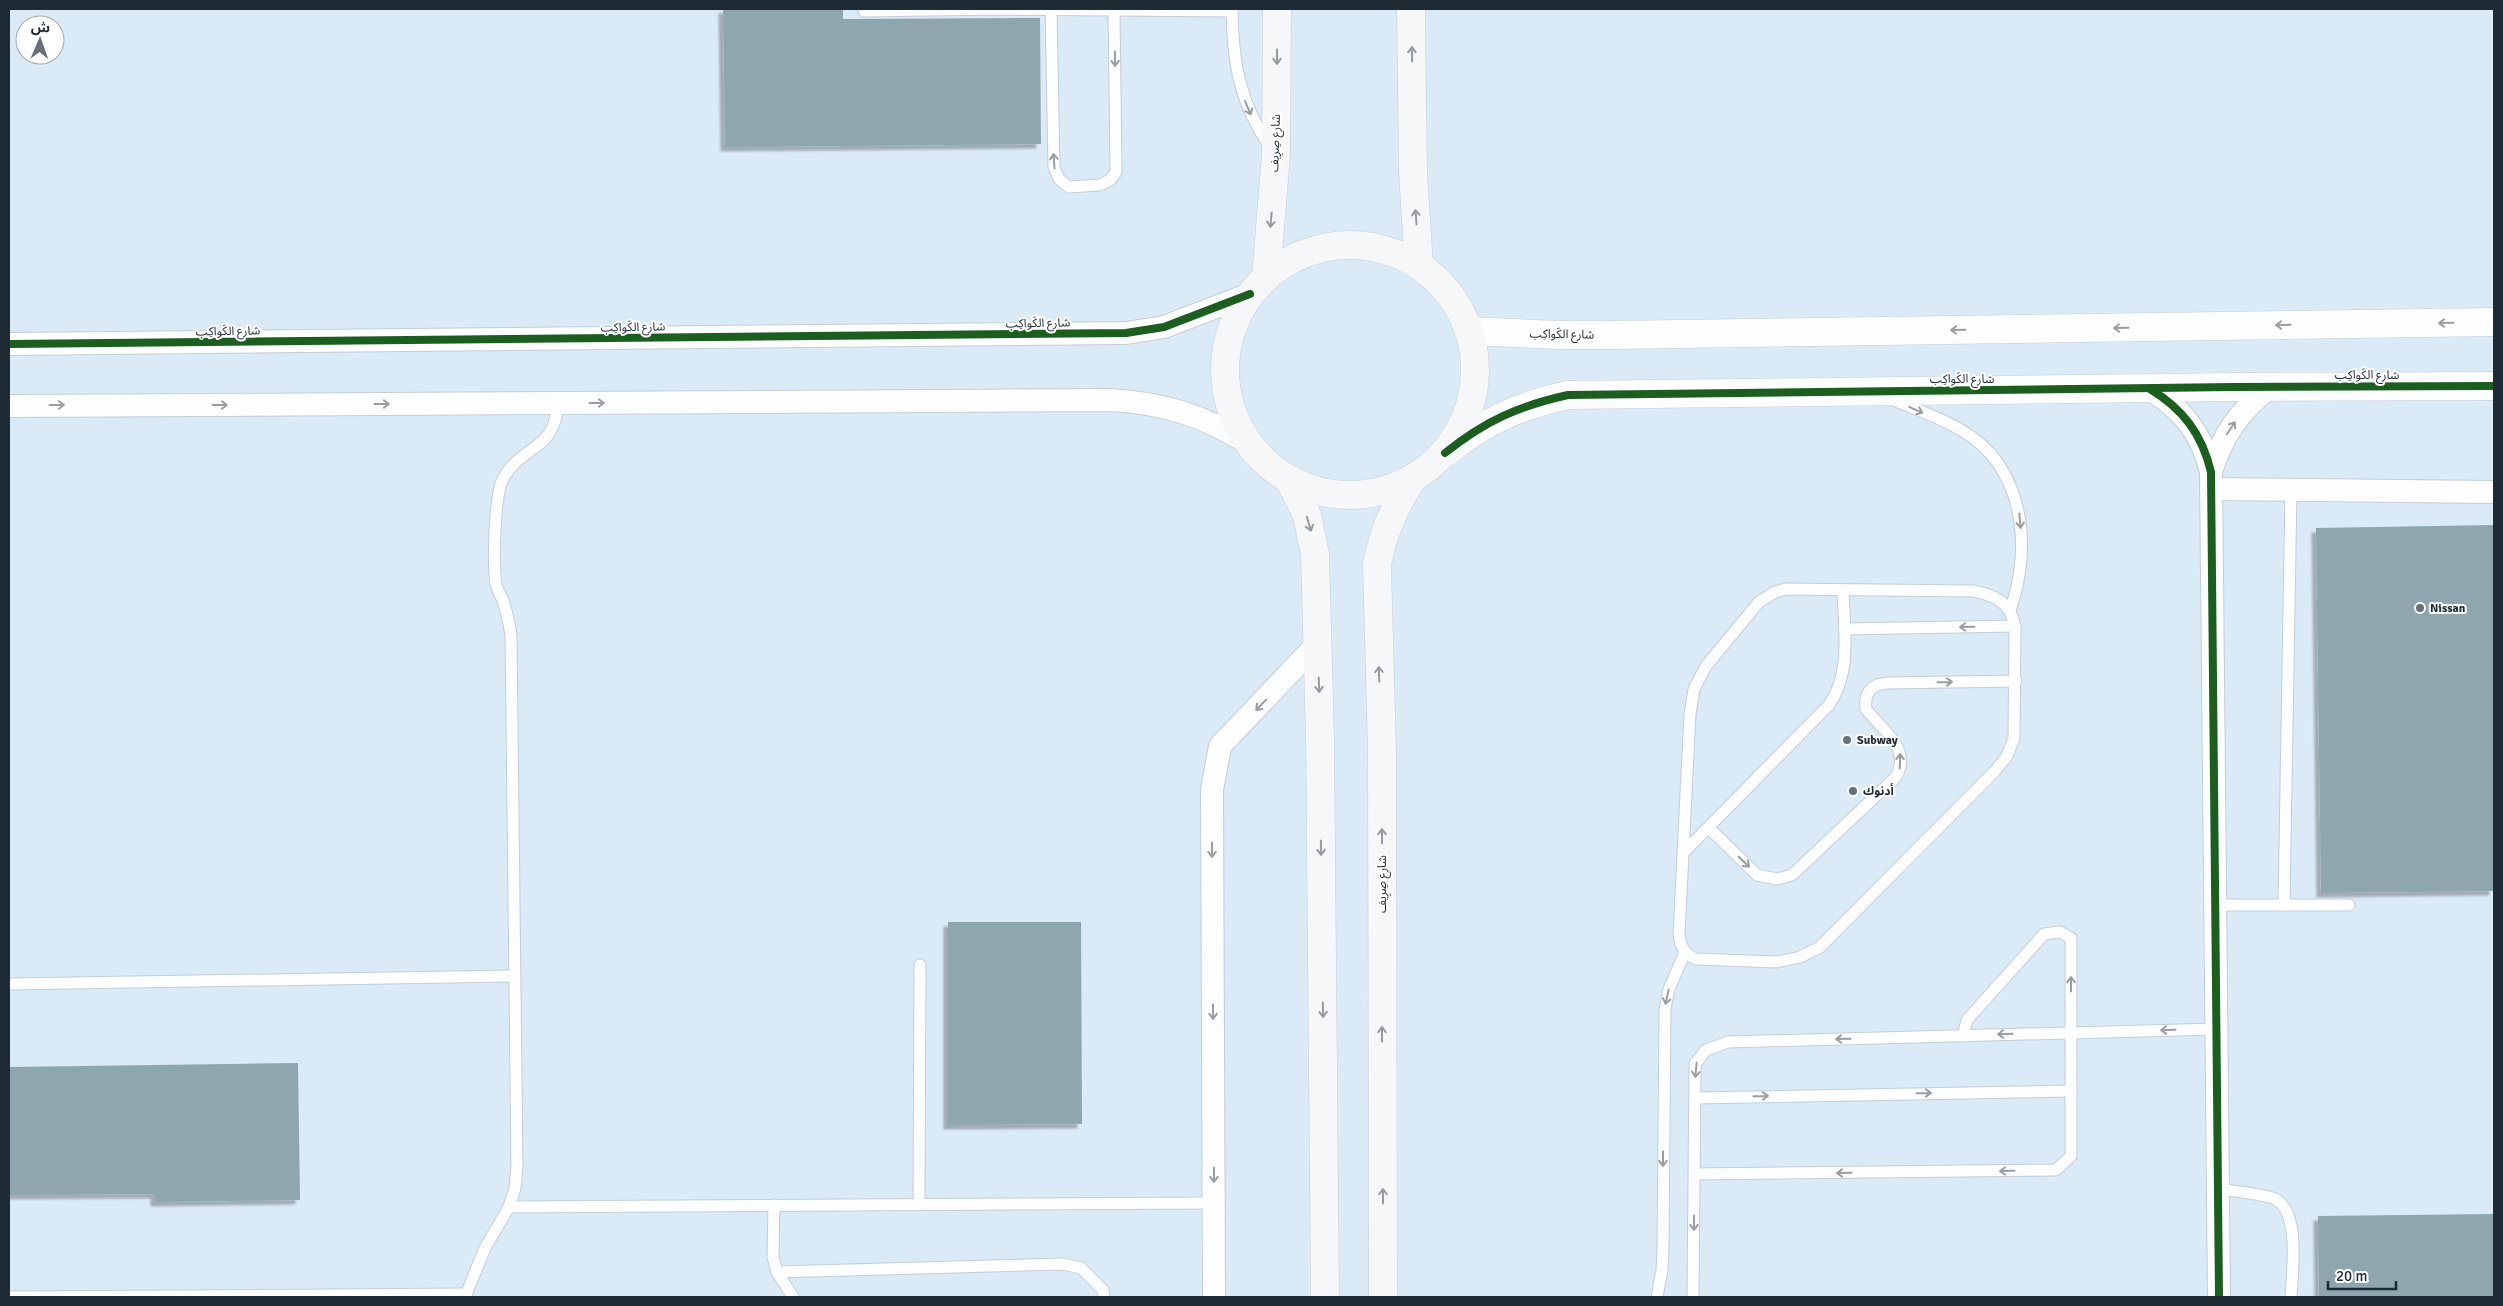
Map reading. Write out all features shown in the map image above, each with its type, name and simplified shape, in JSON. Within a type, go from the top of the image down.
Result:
[{"type":"main road","name":"شارع صِرِيف","points":[[1258,286],[1276,155],[1277,9]]},
{"type":"main road","points":[[1411,9],[1413,173],[1420,265]]},
{"type":"main road","points":[[1357,245],[1390,251],[1420,265],[1441,283],[1458,305],[1470,331],[1476,363],[1474,395],[1463,426],[1445,453],[1412,480],[1388,490],[1354,495],[1337,495],[1312,490],[1289,480],[1266,463],[1248,443],[1235,420],[1227,394],[1225,368],[1228,342],[1236,317],[1258,286],[1301,256],[1324,248],[1357,245]]},
{"type":"main road","points":[[1289,480],[1299,496],[1312,534],[1315,554],[1318,643],[1325,1297]]},
{"type":"main road","name":"شارع صِرِيف","points":[[1383,1297],[1382,751],[1377,564],[1383,534],[1395,506],[1412,480]]},
{"type":"street","name":"شارع الكَواكِب","points":[[9,344],[1126,333],[1164,327],[1258,286]]},
{"type":"street","name":"شارع الكَواكِب","points":[[1470,331],[1603,335],[2494,322]]},
{"type":"street","name":"شارع الكَواكِب","points":[[1445,453],[1472,432],[1502,415],[1534,403],[1568,395],[1871,390],[2494,386]]},
{"type":"street","points":[[2211,480],[2220,447],[2232,424],[2256,398],[2270,387]]},
{"type":"street","points":[[2149,389],[2178,409],[2190,423],[2200,438],[2211,480],[2219,1297]]},
{"type":"street","points":[[9,406],[1120,400],[1168,407],[1196,416],[1223,428],[1248,443]]},
{"type":"street","points":[[2211,480],[2291,489],[2494,492]]},
{"type":"street","points":[[1214,1297],[1212,790],[1220,746],[1318,643]]},
{"type":"lane","points":[[1051,9],[1054,167],[1059,180],[1069,187],[1100,185],[1110,180],[1116,172],[1114,10]]},
{"type":"lane","points":[[864,11],[1232,10],[1233,50],[1242,95],[1262,136],[1276,155]]},
{"type":"lane","points":[[1871,390],[1961,429],[1983,445],[2000,465],[2013,489],[2020,515],[2020,568],[2015,596],[2010,610]]},
{"type":"lane","points":[[9,1297],[466,1296],[485,1248],[509,1208],[515,1188],[517,1167],[511,635],[506,609],[496,585],[496,503],[498,490],[512,466],[543,444],[552,432],[557,418],[558,403]]},
{"type":"lane","points":[[2284,905],[2291,489]]},
{"type":"lane","points":[[1786,589],[1973,591],[1998,598],[2010,610],[2015,626],[2016,728],[2007,756],[1995,771],[1820,947],[1800,957],[1777,962],[1702,961],[1685,952],[1681,946],[1679,934],[1690,714],[1694,689],[1699,677],[1759,602],[1786,589]]},
{"type":"lane","points":[[1684,853],[1829,705],[1840,686],[1843,672],[1843,590]]},
{"type":"lane","points":[[1844,629],[2015,626]]},
{"type":"lane","points":[[1709,828],[1758,875],[1777,879],[1792,875],[1896,777],[1900,770],[1901,752],[1866,709],[1867,694],[1872,687],[1887,683],[2016,681]]},
{"type":"lane","points":[[2215,905],[2348,905]]},
{"type":"lane","points":[[1694,1174],[2056,1170],[2071,1156],[2071,938],[2060,932],[2044,934],[1967,1020],[1963,1036]]},
{"type":"lane","points":[[1656,1297],[1662,1270],[1663,1249],[1665,1009],[1669,989],[1685,952]]},
{"type":"lane","points":[[919,1205],[920,965]]},
{"type":"lane","points":[[9,984],[514,976]]},
{"type":"lane","points":[[1693,1297],[1695,1064],[1706,1050],[1728,1042],[2217,1029]]},
{"type":"lane","points":[[1695,1098],[2071,1091]]},
{"type":"lane","points":[[2218,1188],[2275,1199],[2285,1209],[2292,1227],[2291,1297]]},
{"type":"lane","points":[[509,1208],[1214,1203]]},
{"type":"lane","points":[[774,1205],[773,1257],[777,1272],[793,1297]]},
{"type":"lane","points":[[1383,1239],[1396,1297]]},
{"type":"lane","points":[[777,1272],[1062,1264],[1081,1268],[1103,1290],[1104,1297]]},
{"type":"shaded area","points":[[9,9],[2494,9],[2494,1297],[9,1297]]},
{"type":"building","points":[[723,9],[843,9],[843,19],[1040,18],[1041,144],[725,147]]},
{"type":"building","points":[[2494,525],[2494,891],[2321,893],[2316,528]]},
{"type":"building","points":[[948,922],[1081,922],[1082,1124],[948,1125]]},
{"type":"building","points":[[298,1063],[300,1200],[155,1202],[155,1194],[9,1195],[9,1067]]},
{"type":"building","points":[[2494,1214],[2494,1297],[2319,1297],[2318,1216]]},
{"type":"cycle path","points":[[9,344],[1126,333],[1164,327],[1250,294]]},
{"type":"cycle path","points":[[1445,453],[1488,423],[1533,404],[1568,395],[2234,387],[2494,386]]},
{"type":"cycle path","points":[[2150,389],[2172,405],[2190,424],[2202,446],[2211,472],[2219,1297]]},
{"type":"place","name":"Nissan","points":[[2420,608]]},
{"type":"place","name":"Subway","points":[[1847,740]]},
{"type":"place","name":"أدنوك","points":[[1853,791]]}]
